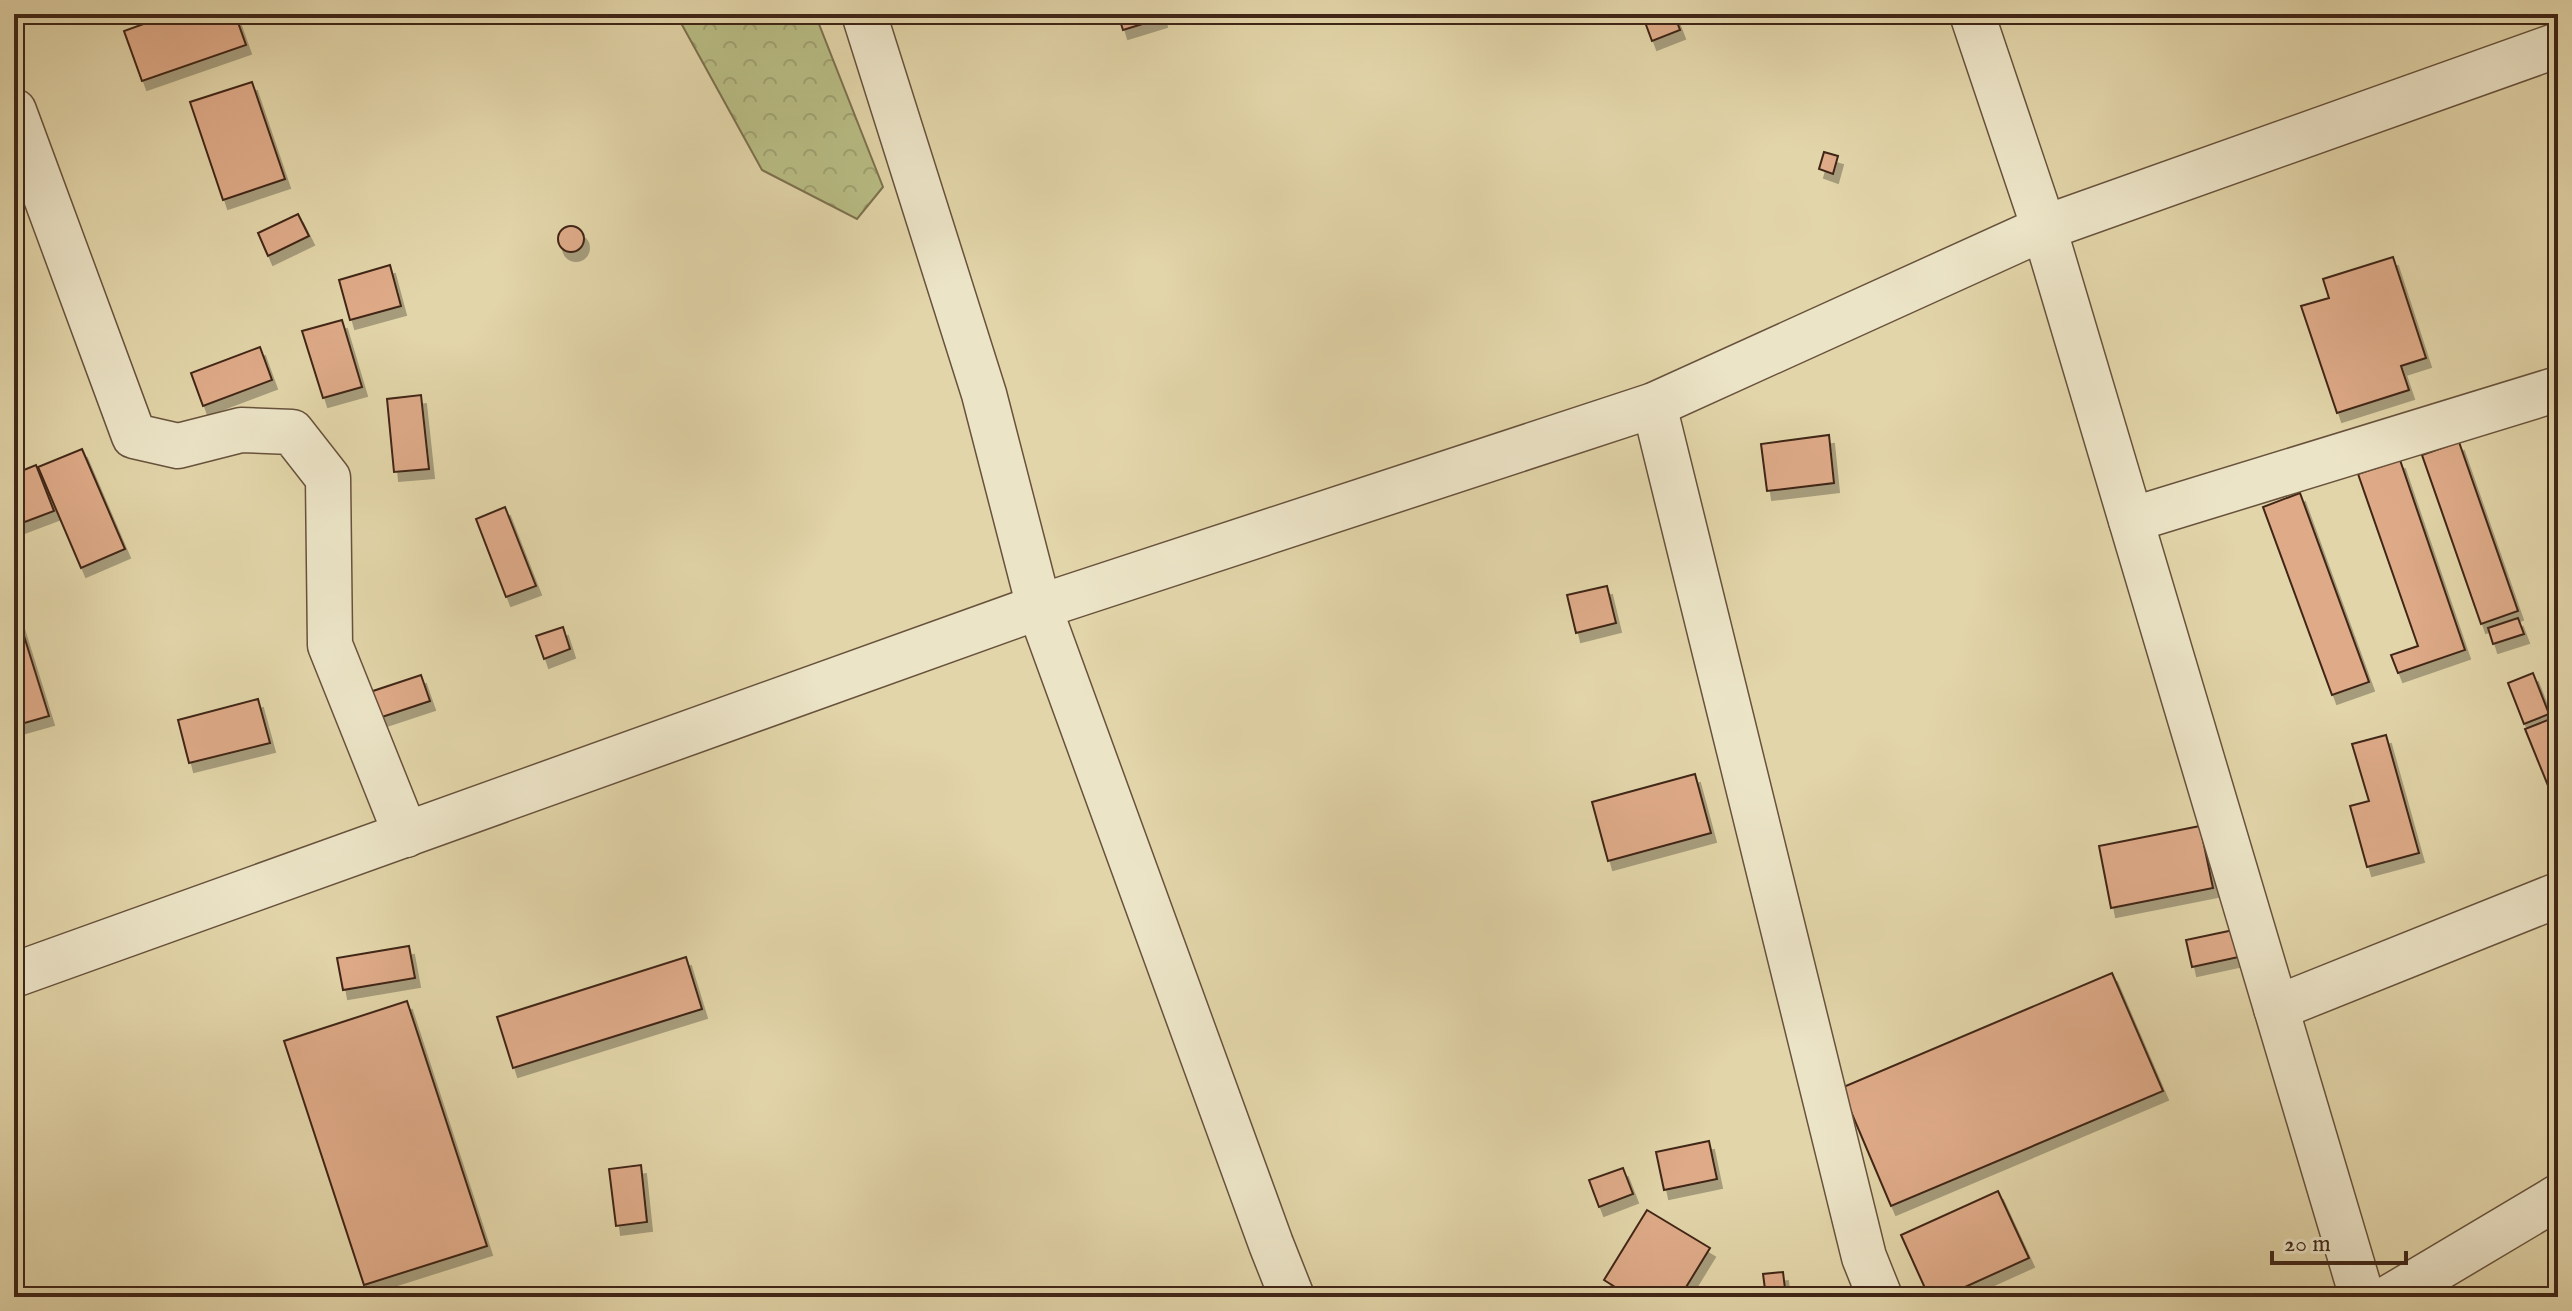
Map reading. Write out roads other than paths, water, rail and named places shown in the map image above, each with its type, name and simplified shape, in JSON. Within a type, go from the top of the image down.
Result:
[{"type":"street","points":[[864,14],[984,394],[1039,607],[1292,1297]]},
{"type":"street","points":[[1972,14],[2044,228],[2362,1297]]},
{"type":"street","points":[[14,975],[1039,607],[1654,405],[2044,228],[2558,45]]},
{"type":"street","points":[[14,111],[134,436],[178,446],[241,430],[292,432],[328,478],[330,645],[406,835]]},
{"type":"street","points":[[2131,520],[2558,389]]},
{"type":"street","points":[[1654,405],[1860,1242],[1880,1297]]},
{"type":"street","points":[[2276,1008],[2558,895]]},
{"type":"street","points":[[2390,1297],[2558,1197]]}]
